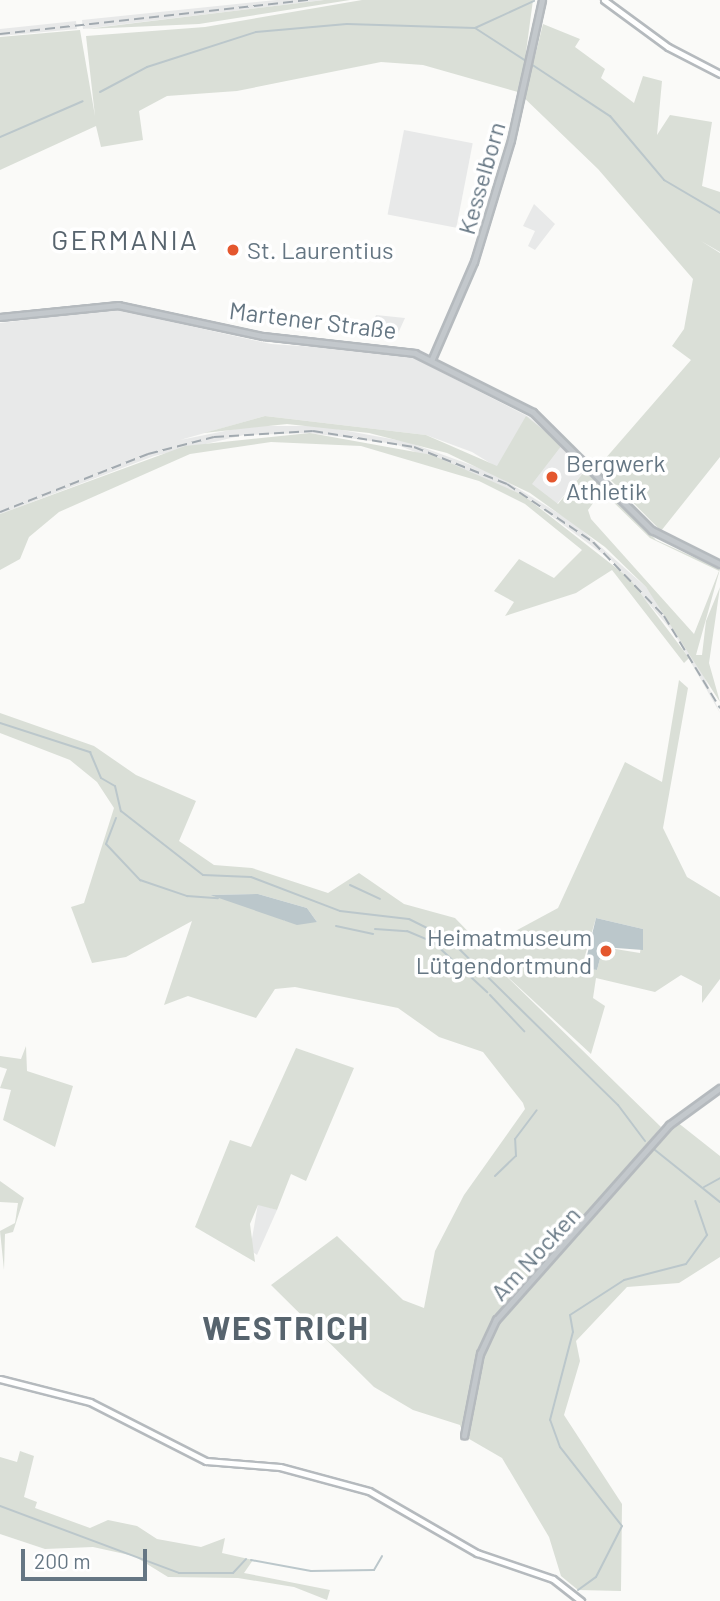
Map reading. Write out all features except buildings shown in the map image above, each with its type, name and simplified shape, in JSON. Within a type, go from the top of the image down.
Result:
[{"type":"main road","points":[[604,0],[668,47],[720,74]]},
{"type":"main road","points":[[0,1379],[90,1402],[206,1461],[280,1467],[369,1491],[477,1553],[553,1579],[581,1601]]},
{"type":"street","name":"Kesselborn","points":[[432,359],[474,262],[528,69],[542,0]]},
{"type":"street","name":"Martener Straße","points":[[0,317],[118,305],[263,336],[393,347],[432,359],[533,412],[652,530],[720,564]]},
{"type":"street","name":"Am Nocken","points":[[464,1436],[480,1354],[492,1326],[677,1118],[720,1088]]},
{"type":"shaded area","points":[[276,0],[324,0],[83,29],[82,20]]},
{"type":"shaded area","points":[[324,0],[350,0],[199,24],[86,29]]},
{"type":"shaded area","points":[[362,0],[533,0],[526,52],[534,60],[543,24],[580,39],[575,47],[605,69],[601,78],[634,103],[643,76],[662,81],[657,135],[670,115],[712,122],[702,186],[720,192],[720,252],[701,241],[720,253],[720,457],[661,531],[598,467],[691,360],[672,346],[684,329],[693,279],[598,169],[518,92],[423,65],[381,62],[237,91],[167,96],[139,111],[143,140],[101,147],[96,126],[0,170],[0,37],[80,30],[95,116],[86,36],[205,27]]},
{"type":"shaded area","points":[[76,21],[77,29],[0,36],[0,29]]},
{"type":"shaded area","points":[[404,130],[473,143],[456,228],[388,214]]},
{"type":"shaded area","points":[[534,204],[555,224],[535,250],[528,246],[535,231],[523,226]]},
{"type":"shaded area","points":[[114,309],[271,344],[404,353],[529,417],[587,468],[557,504],[472,452],[426,435],[265,416],[180,440],[250,426],[320,426],[408,442],[493,473],[574,523],[646,587],[695,655],[720,713],[674,633],[612,561],[523,495],[395,444],[310,433],[244,435],[154,456],[0,514],[0,323]]},
{"type":"shaded area","points":[[376,315],[405,318],[395,340],[368,336]]},
{"type":"shaded area","points":[[265,416],[426,435],[497,466],[526,416],[562,445],[532,484],[558,504],[587,468],[656,540],[720,569],[696,655],[702,655],[706,621],[720,587],[709,663],[720,702],[646,587],[605,547],[530,493],[447,453],[369,433],[287,424],[204,433]],"holes":[[[602,491],[650,538],[719,571],[694,634],[591,519],[588,510]]]},
{"type":"shaded area","points":[[310,433],[432,455],[523,495],[629,578],[689,658],[684,663],[612,570],[576,593],[505,616],[514,602],[494,591],[519,559],[554,578],[582,550],[525,504],[479,481],[361,446],[271,442],[190,454],[59,512],[29,537],[20,559],[0,570],[0,514],[185,446]]},
{"type":"shaded area","points":[[679,680],[688,688],[663,828],[687,877],[720,897],[720,979],[702,1003],[702,986],[681,975],[655,992],[596,978],[593,998],[605,1006],[591,1054],[497,967],[661,1127],[623,1174],[627,1178],[677,1122],[720,1156],[720,1257],[679,1283],[627,1287],[576,1341],[580,1361],[564,1415],[622,1504],[621,1591],[578,1590],[561,1576],[549,1537],[502,1458],[464,1436],[460,1425],[413,1410],[374,1387],[271,1285],[337,1236],[403,1300],[424,1308],[435,1251],[464,1195],[525,1109],[523,1103],[483,1052],[439,1037],[398,1008],[295,987],[275,989],[256,1018],[188,996],[164,1005],[192,921],[126,957],[92,963],[71,907],[84,903],[114,808],[97,782],[70,760],[0,733],[0,713],[94,746],[136,775],[196,801],[179,841],[214,865],[252,868],[328,893],[359,873],[404,904],[455,918],[484,948],[558,908],[625,762],[662,782]],"holes":[[[258,894],[307,908],[317,922],[285,921],[274,912],[210,895]],[[596,918],[643,929],[640,953],[603,947],[597,970],[582,966]]]},
{"type":"shaded area","points":[[258,894],[307,908],[317,922],[297,925],[210,895]]},
{"type":"shaded area","points":[[596,918],[643,929],[643,950],[603,947],[597,970],[584,968]]},
{"type":"shaded area","points":[[26,1046],[27,1071],[73,1086],[55,1147],[3,1120],[11,1090],[0,1088],[7,1069],[0,1067],[0,1056],[21,1059]]},
{"type":"shaded area","points":[[296,1048],[354,1068],[306,1181],[291,1174],[277,1210],[258,1205],[250,1224],[255,1262],[195,1227],[230,1140],[251,1147]]},
{"type":"shaded area","points":[[0,1181],[24,1198],[13,1232],[5,1234],[4,1270],[0,1231],[15,1223],[18,1203],[0,1202]]},
{"type":"shaded area","points":[[258,1204],[277,1210],[257,1255],[250,1250]]},
{"type":"shaded area","points":[[20,1451],[34,1456],[24,1497],[37,1502],[35,1508],[90,1528],[108,1520],[137,1526],[157,1539],[201,1547],[225,1538],[222,1553],[253,1560],[244,1573],[330,1590],[327,1600],[294,1587],[238,1578],[168,1577],[134,1556],[93,1547],[45,1549],[0,1534],[0,1457],[17,1462]]},
{"type":"waterway","points":[[100,92],[147,67],[256,32],[347,24],[475,28],[534,1]]},
{"type":"waterway","points":[[475,28],[526,61]]},
{"type":"waterway","points":[[531,64],[610,116],[664,180],[720,213]]},
{"type":"waterway","points":[[0,137],[83,101]]},
{"type":"waterway","points":[[0,723],[90,752],[101,778],[115,786],[121,811],[203,875],[251,877],[340,911],[409,919],[449,939],[618,1105],[645,1141]]},
{"type":"waterway","points":[[116,818],[106,844],[140,880],[187,896],[218,898]]},
{"type":"waterway","points":[[350,885],[380,899]]},
{"type":"waterway","points":[[336,926],[373,934]]},
{"type":"waterway","points":[[375,929],[407,931],[433,942],[487,992]]},
{"type":"waterway","points":[[490,995],[524,1031]]},
{"type":"waterway","points":[[495,1176],[516,1156],[515,1139],[537,1110]]},
{"type":"waterway","points":[[655,1150],[720,1202]]},
{"type":"waterway","points":[[704,1187],[720,1178]]},
{"type":"waterway","points":[[578,1590],[596,1577],[622,1526],[560,1447],[550,1420],[573,1332],[570,1315],[624,1280],[686,1264],[707,1235],[695,1201]]},
{"type":"waterway","points":[[0,1506],[179,1573],[233,1573],[246,1559]]},
{"type":"waterway","points":[[251,1560],[311,1571],[374,1570],[382,1556]]},
{"type":"railway","points":[[0,34],[309,0]]},
{"type":"railway","points":[[0,512],[148,454],[214,437],[313,431],[414,447],[507,484],[593,542],[664,616],[720,708]]},
{"type":"place","name":"St. Laurentius","points":[[233,250]]},
{"type":"place","name":"Bergwerk Athletik","points":[[552,477]]},
{"type":"place","name":"Heimatmuseum Lütgendortmund","points":[[606,951]]},
{"type":"district","name":"GERMANIA","points":[[125,239]]},
{"type":"district","name":"WESTRICH","points":[[286,1327]]}]
